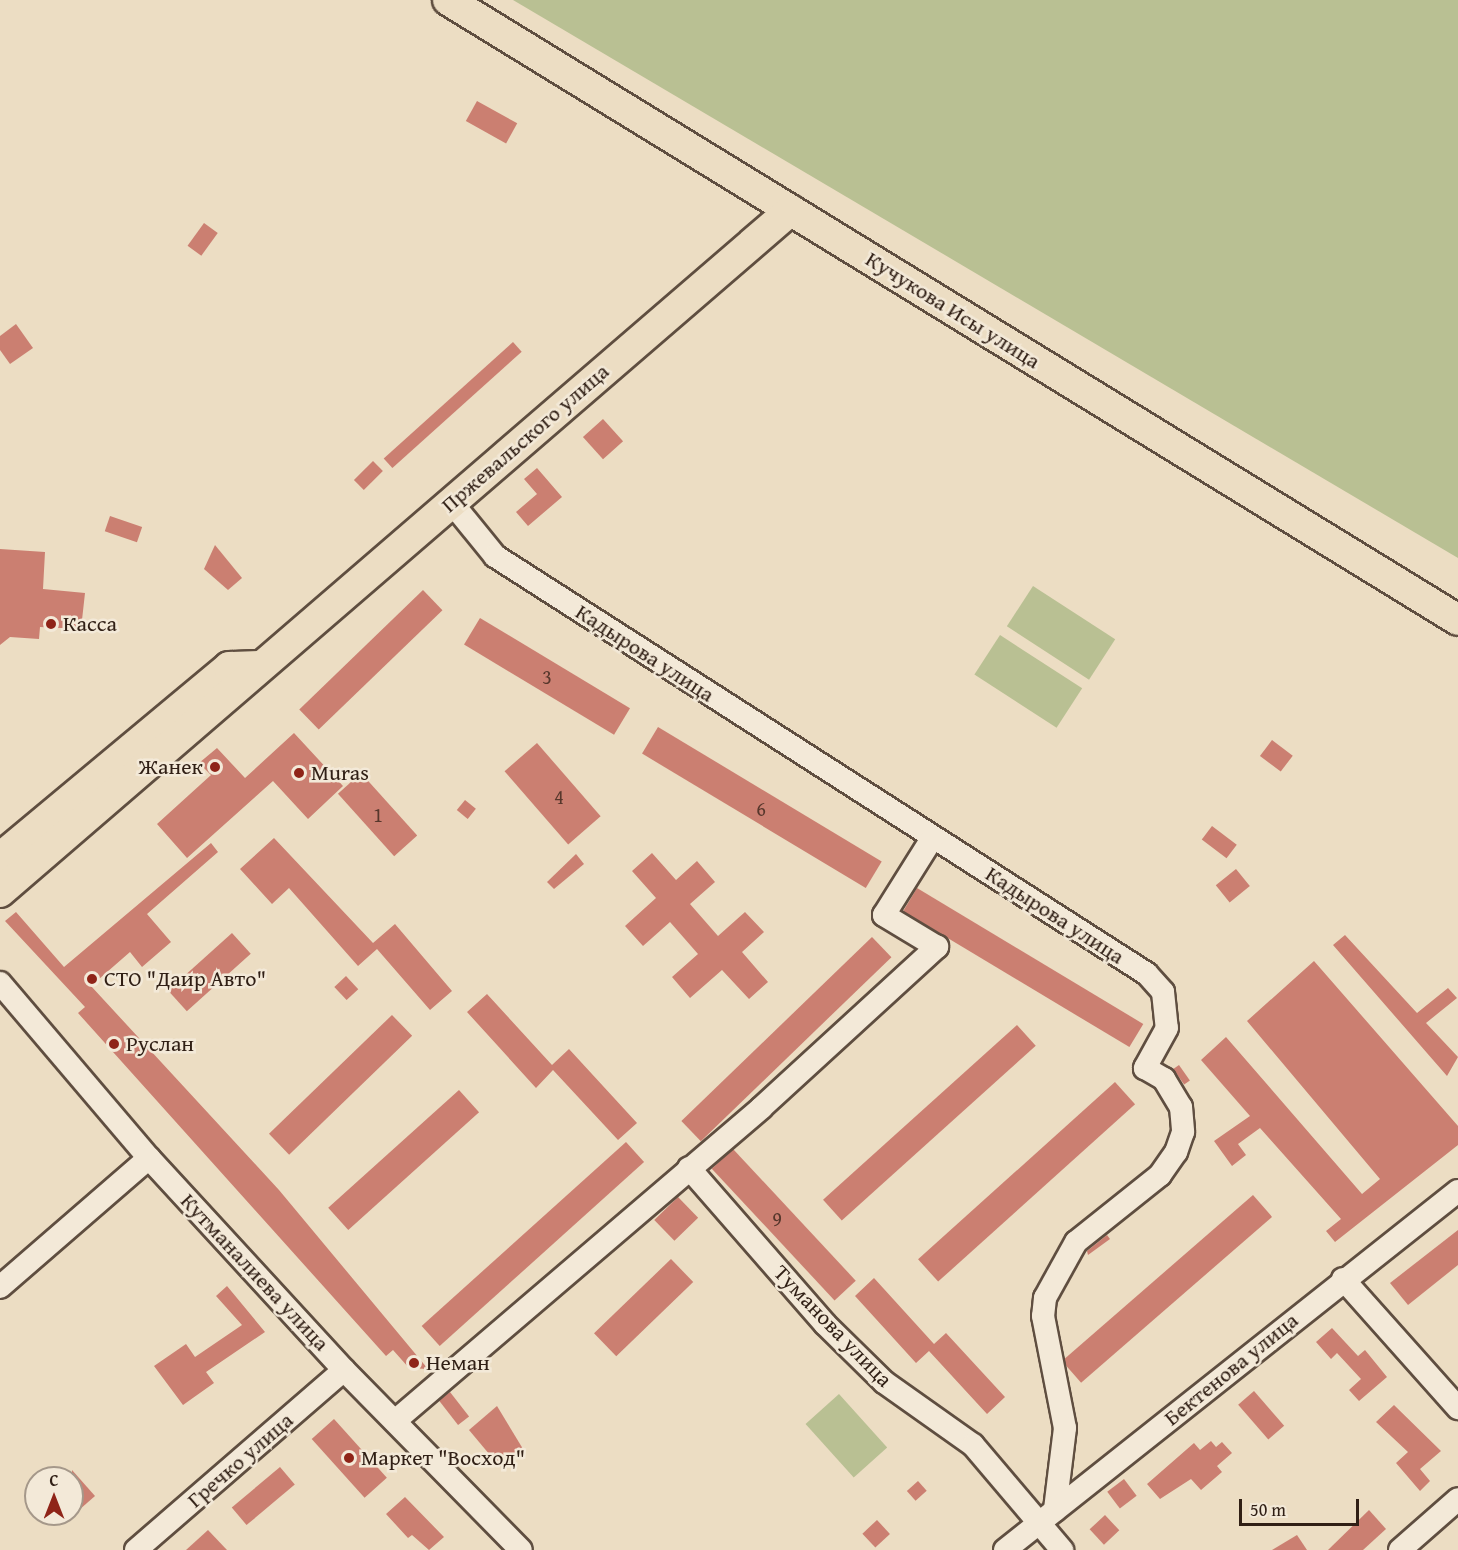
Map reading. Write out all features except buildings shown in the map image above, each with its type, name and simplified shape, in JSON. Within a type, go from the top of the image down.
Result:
[{"type":"main road","name":"Кучукова Исы улица","points":[[448,0],[1458,620]]},
{"type":"main road","name":"Пржевальского улица","points":[[0,892],[141,776],[259,666],[452,503],[791,210]]},
{"type":"main road","points":[[0,858],[229,667],[259,666]]},
{"type":"street","name":"Кадырова улица","points":[[452,503],[495,556],[1147,974],[1166,1003],[1167,1028],[1145,1068],[1164,1079],[1181,1107],[1184,1132],[1176,1152],[1160,1175],[1077,1242],[1045,1298],[1043,1316],[1065,1428],[1047,1517]]},
{"type":"street","points":[[395,1421],[689,1168],[937,947],[884,915],[933,837]]},
{"type":"street","name":"Кутманалиева улица","points":[[0,983],[149,1158],[344,1370],[521,1550]]},
{"type":"street","points":[[0,1287],[149,1158]]},
{"type":"street","name":"Туманова улица","points":[[689,1168],[825,1324],[884,1382],[973,1445],[1047,1517],[1062,1550]]},
{"type":"street","name":"Бектенова улица","points":[[1005,1550],[1343,1279],[1458,1191]]},
{"type":"street","points":[[1343,1279],[1458,1408]]},
{"type":"street","name":"Гречко улица","points":[[136,1550],[344,1370]]},
{"type":"street","points":[[1400,1550],[1458,1499]]},
{"type":"green space","points":[[513,0],[1458,0],[1458,558]]},
{"type":"green space","points":[[1033,586],[1115,639],[1089,680],[1007,626]]},
{"type":"green space","points":[[1000,635],[1082,688],[1057,728],[974,674]]},
{"type":"green space","points":[[839,1394],[887,1448],[854,1478],[806,1424]]},
{"type":"place","name":"Касса","points":[[51,624]]},
{"type":"place","name":"Жанек","points":[[215,767]]},
{"type":"place","name":"Muras","points":[[299,773]]},
{"type":"place","name":"СТО \"Даир Авто\"","points":[[92,979]]},
{"type":"place","name":"Руслан","points":[[114,1044]]},
{"type":"place","name":"Неман","points":[[414,1363]]},
{"type":"place","name":"Маркет \"Восход\"","points":[[349,1458]]}]
